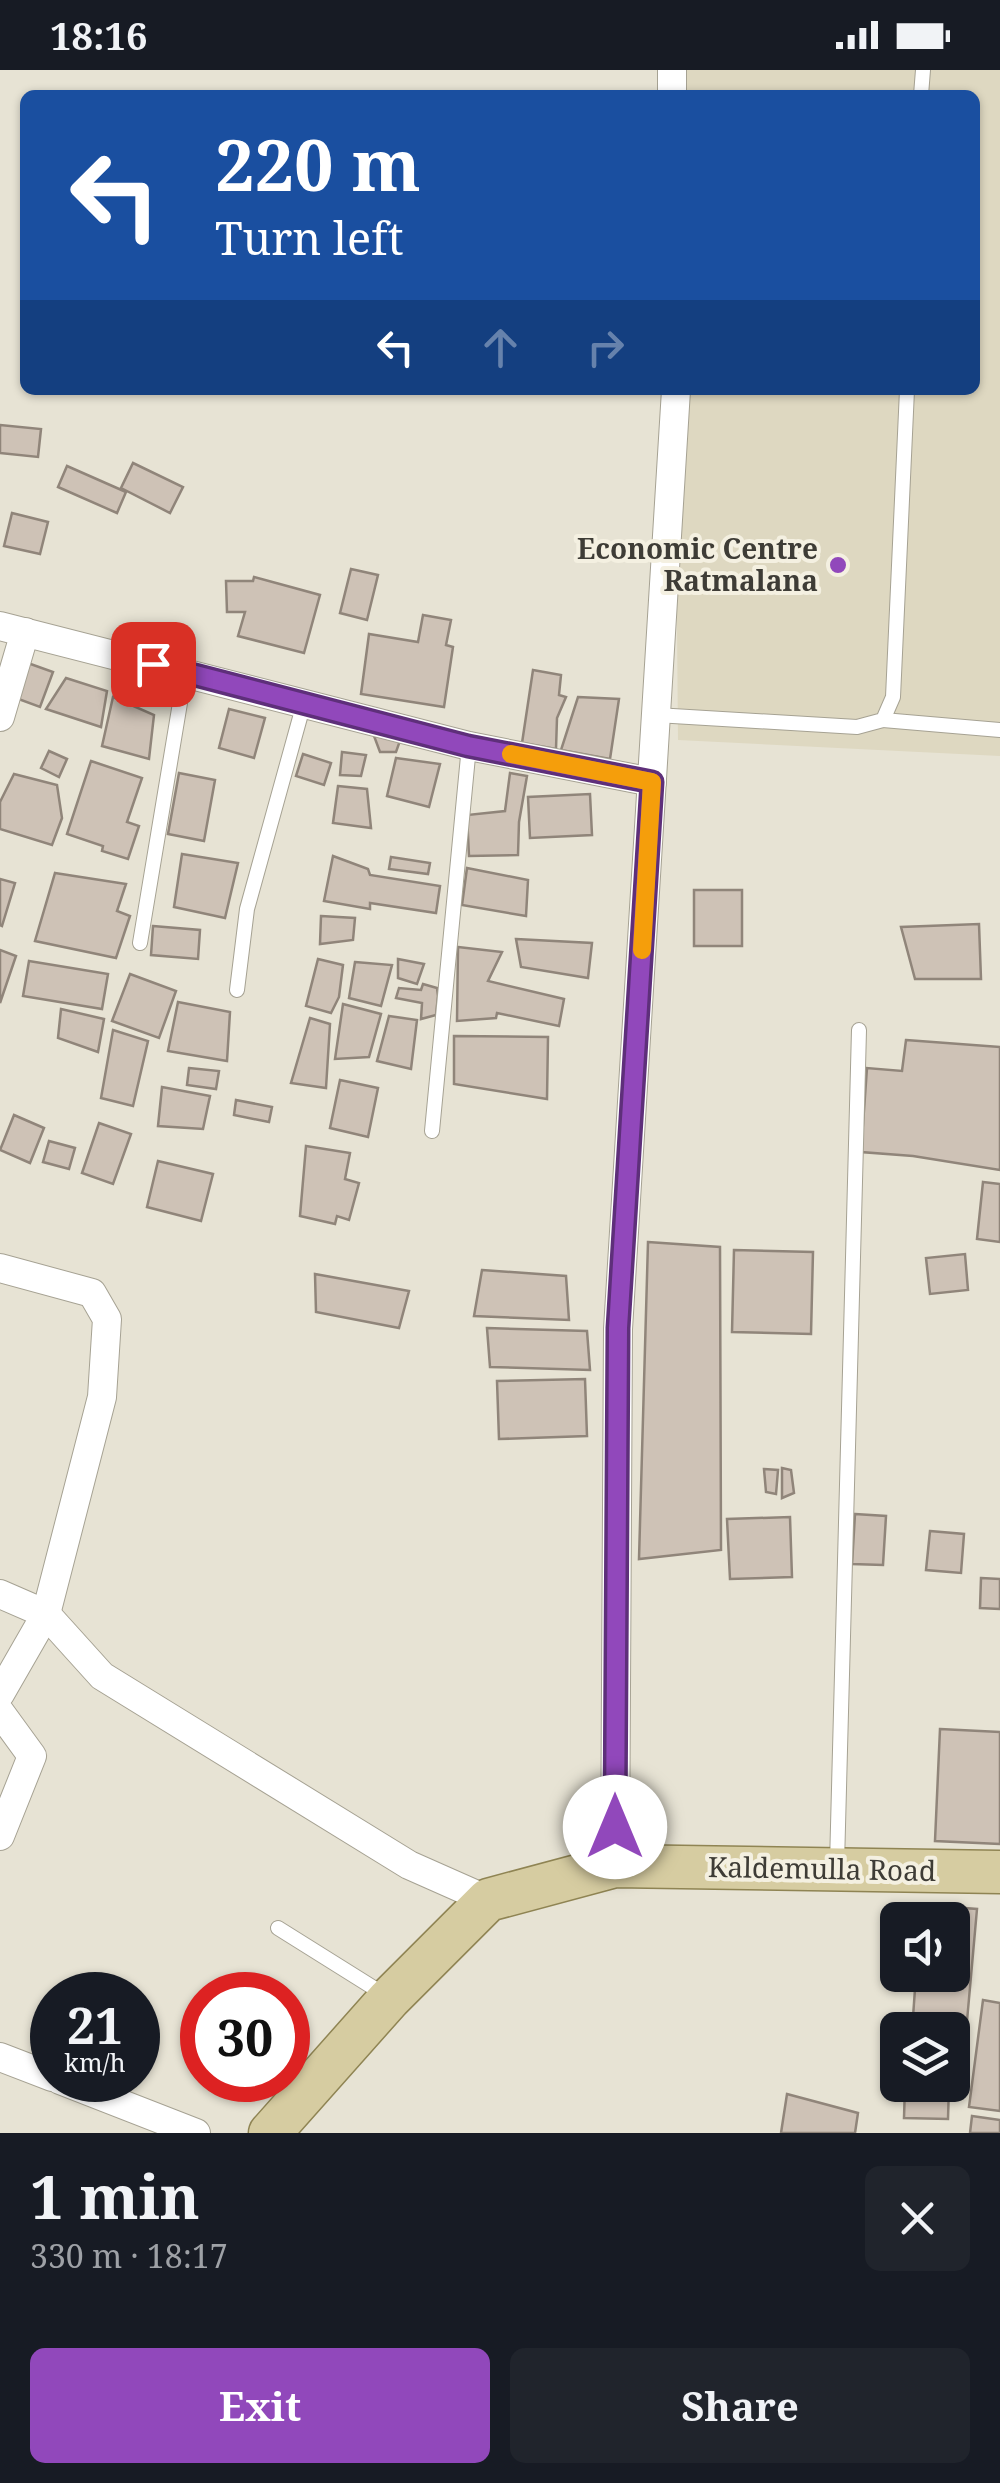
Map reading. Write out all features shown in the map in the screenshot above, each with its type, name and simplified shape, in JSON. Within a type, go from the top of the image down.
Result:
[{"type":"main road","name":"Kaldemulla Road","points":[[488,1900],[615,1866],[1000,1872]]},
{"type":"main road","points":[[270,2133],[390,1998],[488,1900]]},
{"type":"street","points":[[615,1866],[618,1328],[676,395]]},
{"type":"street","points":[[0,718],[12,629],[468,746],[652,782]]},
{"type":"street","points":[[0,1268],[92,1292],[108,1319],[102,1396],[46,1614],[0,1694]]},
{"type":"street","points":[[0,1594],[46,1614],[102,1676],[408,1865],[488,1900]]},
{"type":"street","points":[[0,1712],[32,1756],[2,1825]]},
{"type":"street","points":[[0,2056],[30,2068]]},
{"type":"street","points":[[116,2102],[196,2133]]},
{"type":"lane","points":[[883,720],[893,697],[907,395]]},
{"type":"lane","points":[[140,942],[185,673]]},
{"type":"lane","points":[[237,990],[247,909],[304,703]]},
{"type":"lane","points":[[656,715],[856,727],[883,720],[1000,730]]},
{"type":"lane","points":[[432,1131],[468,746]]},
{"type":"lane","points":[[837,1870],[858,1030]]},
{"type":"lane","points":[[278,1928],[390,1998]]},
{"type":"shaded area","name":"Economic Centre Ratmalana","points":[[671,70],[1000,70],[1000,756],[678,740],[675,395],[980,395],[980,90],[671,90]]},
{"type":"building","points":[[0,425],[41,429],[38,457],[0,453]]},
{"type":"building","points":[[133,463],[183,487],[170,513],[121,488]]},
{"type":"building","points":[[67,466],[126,492],[117,513],[58,487]]},
{"type":"building","points":[[12,513],[48,522],[40,554],[4,546]]},
{"type":"building","points":[[351,569],[378,575],[367,620],[340,613]]},
{"type":"building","points":[[254,577],[320,595],[304,653],[238,636],[245,612],[227,612],[226,581],[253,581]]},
{"type":"building","points":[[423,615],[451,620],[446,645],[453,647],[444,707],[361,694],[369,634],[418,642]]},
{"type":"building","points":[[25,662],[53,672],[40,707],[13,697]]},
{"type":"building","points":[[533,670],[561,675],[559,695],[566,697],[557,718],[556,749],[522,743]]},
{"type":"building","points":[[66,678],[107,691],[101,727],[46,709]]},
{"type":"building","points":[[113,697],[154,715],[149,759],[102,746]]},
{"type":"building","points":[[578,697],[619,699],[610,759],[561,750]]},
{"type":"building","points":[[229,709],[265,718],[254,758],[219,748]]},
{"type":"building","points":[[374,736],[401,738],[396,752],[380,752]]},
{"type":"building","points":[[49,751],[67,759],[59,777],[41,768]]},
{"type":"building","points":[[342,752],[366,755],[361,776],[340,775]]},
{"type":"building","points":[[303,754],[331,763],[324,785],[296,776]]},
{"type":"building","points":[[396,758],[440,764],[429,807],[387,796]]},
{"type":"building","points":[[91,761],[142,778],[127,822],[139,826],[128,859],[67,834]]},
{"type":"building","points":[[179,773],[215,780],[204,841],[168,834]]},
{"type":"building","points":[[510,773],[527,776],[518,855],[469,856],[467,815],[505,811]]},
{"type":"building","points":[[14,774],[57,785],[62,818],[52,845],[0,829],[0,802]]},
{"type":"building","points":[[338,786],[367,789],[371,828],[333,823]]},
{"type":"building","points":[[590,794],[592,835],[530,838],[528,797]]},
{"type":"building","points":[[182,854],[238,863],[225,918],[174,907]]},
{"type":"building","points":[[333,856],[368,869],[370,875],[440,886],[436,913],[370,903],[370,909],[324,901]]},
{"type":"building","points":[[391,857],[430,863],[428,874],[389,869]]},
{"type":"building","points":[[467,868],[528,880],[526,916],[462,905]]},
{"type":"building","points":[[55,873],[126,884],[117,911],[130,916],[116,958],[35,941]]},
{"type":"building","points":[[0,879],[15,883],[2,926],[0,925]]},
{"type":"building","points":[[694,890],[742,890],[742,946],[694,946]]},
{"type":"building","points":[[321,916],[355,918],[353,940],[320,944]]},
{"type":"building","points":[[979,924],[981,979],[915,979],[901,927]]},
{"type":"building","points":[[153,926],[200,930],[198,959],[151,955]]},
{"type":"building","points":[[516,939],[592,943],[588,978],[521,967]]},
{"type":"building","points":[[458,947],[502,952],[488,981],[564,999],[559,1026],[497,1013],[496,1018],[457,1021]]},
{"type":"building","points":[[0,950],[16,956],[0,1003]]},
{"type":"building","points":[[318,959],[343,965],[339,997],[331,1013],[306,1006]]},
{"type":"building","points":[[398,959],[424,964],[417,984],[398,978]]},
{"type":"building","points":[[29,961],[108,974],[102,1009],[23,996]]},
{"type":"building","points":[[355,962],[392,965],[381,1006],[349,998]]},
{"type":"building","points":[[130,974],[176,991],[159,1038],[112,1021]]},
{"type":"building","points":[[423,984],[437,988],[438,996],[436,1015],[421,1019],[422,1003],[396,998],[399,988],[421,990]]},
{"type":"building","points":[[178,1002],[230,1012],[227,1061],[168,1051]]},
{"type":"building","points":[[343,1004],[381,1014],[369,1057],[335,1059]]},
{"type":"building","points":[[61,1009],[104,1019],[98,1052],[58,1038]]},
{"type":"building","points":[[389,1016],[417,1020],[411,1069],[377,1061]]},
{"type":"building","points":[[310,1018],[330,1024],[326,1088],[291,1083]]},
{"type":"building","points":[[113,1030],[148,1041],[133,1106],[101,1098]]},
{"type":"building","points":[[454,1036],[548,1037],[547,1099],[454,1084]]},
{"type":"building","points":[[906,1040],[1000,1047],[1000,1170],[861,1152],[867,1068],[902,1071]]},
{"type":"building","points":[[189,1068],[219,1071],[216,1089],[187,1085]]},
{"type":"building","points":[[340,1080],[378,1088],[368,1137],[330,1128]]},
{"type":"building","points":[[162,1087],[210,1096],[203,1129],[158,1126]]},
{"type":"building","points":[[236,1100],[272,1107],[269,1122],[234,1115]]},
{"type":"building","points":[[14,1115],[44,1128],[30,1163],[0,1150]]},
{"type":"building","points":[[99,1123],[131,1134],[113,1184],[82,1173]]},
{"type":"building","points":[[49,1141],[75,1148],[69,1169],[43,1162]]},
{"type":"building","points":[[306,1146],[350,1153],[345,1179],[359,1183],[349,1220],[337,1216],[335,1224],[300,1216]]},
{"type":"building","points":[[158,1161],[213,1174],[201,1221],[147,1207]]},
{"type":"building","points":[[983,1182],[1000,1184],[1000,1242],[977,1239]]},
{"type":"building","points":[[648,1242],[720,1247],[721,1550],[639,1559]]},
{"type":"building","points":[[734,1250],[813,1252],[811,1334],[732,1332]]},
{"type":"building","points":[[965,1254],[968,1290],[930,1294],[926,1258]]},
{"type":"building","points":[[482,1270],[566,1276],[569,1320],[474,1316]]},
{"type":"building","points":[[315,1274],[409,1291],[399,1328],[316,1312]]},
{"type":"building","points":[[487,1328],[587,1331],[590,1370],[490,1367]]},
{"type":"building","points":[[585,1379],[587,1436],[499,1439],[497,1381]]},
{"type":"building","points":[[782,1468],[791,1470],[794,1493],[782,1498]]},
{"type":"building","points":[[764,1469],[778,1470],[776,1494],[766,1492]]},
{"type":"building","points":[[855,1514],[886,1516],[883,1565],[852,1564]]},
{"type":"building","points":[[790,1517],[792,1577],[730,1579],[727,1519]]},
{"type":"building","points":[[930,1531],[964,1534],[961,1573],[926,1570]]},
{"type":"building","points":[[981,1578],[1000,1579],[1000,1609],[980,1608]]},
{"type":"building","points":[[940,1729],[1000,1732],[1000,1844],[935,1841]]},
{"type":"building","points":[[970,1908],[977,1909],[970,1987]]},
{"type":"building","points":[[915,1992],[970,1992],[968,2012],[913,2012]]},
{"type":"building","points":[[983,2000],[1000,2003],[1000,2111],[969,2107]]},
{"type":"building","points":[[787,2094],[858,2113],[855,2133],[781,2133]]},
{"type":"building","points":[[904,2102],[948,2102],[948,2119],[904,2118]]},
{"type":"building","points":[[972,2116],[1000,2120],[1000,2133],[970,2133]]},
{"type":"slow traffic","points":[[511,754],[652,782],[642,950]]},
{"type":"place","name":"Economic Centre Ratmalana","points":[[838,565]]},
{"type":"route","points":[[153,664],[468,746],[652,782],[618,1328],[615,1827]]}]
